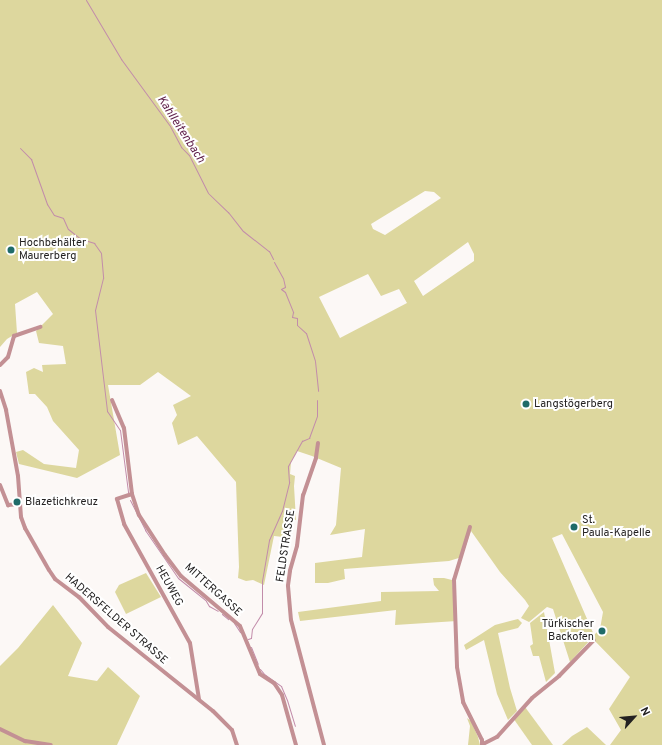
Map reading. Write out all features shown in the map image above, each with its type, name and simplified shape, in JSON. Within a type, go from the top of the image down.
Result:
[{"type":"street","points":[[0,365],[8,357],[14,336],[40,327]]},
{"type":"street","name":"HADERSFELDER STRASSE","points":[[0,391],[6,410],[18,476],[19,504],[25,528],[56,579],[79,597],[108,627],[199,699],[232,730],[237,745]]},
{"type":"street","name":"MITTERGASSE","points":[[112,400],[124,428],[132,494],[143,522],[181,576],[240,626],[260,674],[274,683],[282,695],[296,745]]},
{"type":"street","name":"FELDSTRASSE","points":[[318,443],[316,458],[303,495],[297,546],[290,571],[288,586],[291,620],[324,745]]},
{"type":"street","points":[[0,485],[8,505],[19,504]]},
{"type":"street","name":"HEUWEG","points":[[132,494],[117,499],[124,524],[132,541],[158,582],[190,643],[199,699]]},
{"type":"street","points":[[470,527],[454,580],[457,667],[463,702],[482,744],[497,737],[532,698],[559,676],[594,640]]},
{"type":"street","points":[[0,729],[25,741],[51,745]]},
{"type":"shaded area","points":[[0,0],[662,0],[662,745],[610,745],[621,730],[609,709],[630,677],[592,638],[570,662],[553,609],[547,607],[529,622],[521,618],[529,606],[500,572],[471,531],[462,557],[449,561],[344,569],[345,579],[328,583],[315,583],[315,563],[362,557],[365,529],[330,535],[336,525],[341,468],[312,456],[297,451],[291,462],[290,474],[295,476],[294,486],[296,520],[285,518],[283,537],[274,536],[264,585],[253,580],[246,581],[238,578],[239,567],[236,482],[197,436],[178,445],[172,423],[177,415],[173,405],[191,396],[158,372],[140,385],[108,385],[120,455],[77,478],[19,464],[16,452],[23,450],[44,464],[76,468],[79,450],[53,421],[47,407],[35,394],[29,394],[26,372],[34,368],[43,372],[42,365],[66,364],[63,346],[39,343],[36,331],[53,314],[37,292],[15,304],[17,333],[7,339],[0,347]],"holes":[[[425,191],[434,192],[441,198],[385,235],[373,229],[371,224]],[[468,242],[474,254],[474,261],[423,296],[414,281]],[[368,274],[381,296],[399,289],[407,303],[340,338],[319,297]],[[562,534],[603,612],[600,629],[594,635],[552,538]]]},
{"type":"shaded area","points":[[146,573],[161,597],[126,614],[115,592],[119,585]]},
{"type":"shaded area","points":[[433,578],[452,580],[457,621],[395,625],[396,610],[300,621],[298,612],[381,601],[381,592],[439,591],[434,585]]},
{"type":"shaded area","points":[[53,605],[82,643],[68,676],[97,681],[108,667],[140,696],[117,745],[0,745],[0,666],[18,648]]},
{"type":"shaded area","points":[[544,612],[555,673],[546,682],[539,656],[533,656],[530,646],[533,644],[530,623]]},
{"type":"shaded area","points":[[518,619],[522,623],[518,628],[498,633],[510,688],[517,711],[508,720],[497,694],[484,640],[466,650],[464,645],[495,625]]},
{"type":"shaded area","points":[[525,707],[553,745],[532,745],[513,718]]},
{"type":"shaded area","points":[[467,718],[471,721],[480,745],[468,745],[470,726]]},
{"type":"shaded area","points":[[587,727],[606,745],[562,745],[572,736]]},
{"type":"waterway","name":"Kahlleitenbach","points":[[86,0],[121,59],[170,126],[181,147],[189,155],[208,193],[228,212],[243,231],[269,251],[273,259]]},
{"type":"waterway","points":[[20,148],[31,159],[47,204],[54,215],[63,218],[68,229],[81,239],[94,243],[101,253],[103,278],[95,310],[107,411],[120,430],[128,492]]},
{"type":"waterway","name":"Kahlleitenbach","points":[[274,262],[283,278],[285,287],[281,289],[285,292],[293,312],[292,317],[297,318],[297,325],[306,333],[315,361],[318,391]]},
{"type":"waterway","name":"Kahlleitenbach","points":[[248,639],[251,638],[252,629],[262,613],[262,581],[269,540],[282,511],[289,482],[288,466],[302,441],[309,438],[317,416],[317,400]]},
{"type":"waterway","points":[[130,500],[145,530],[178,578],[206,601],[209,606],[218,611]]},
{"type":"waterway","points":[[222,614],[228,619]]},
{"type":"waterway","points":[[234,623],[240,632]]},
{"type":"waterway","name":"Kahlleitenbach","points":[[251,647],[258,664]]},
{"type":"waterway","name":"Kahlleitenbach","points":[[260,669],[264,674],[281,686],[295,726]]},
{"type":"place","name":"Hochbehälter Maurerberg","points":[[11,250]]},
{"type":"place","name":"Langstögerberg","points":[[526,404]]},
{"type":"place","name":"Blazetichkreuz","points":[[17,502]]},
{"type":"place","name":"St. Paula-Kapelle","points":[[574,527]]},
{"type":"place","name":"Türkischer Backofen","points":[[602,631]]}]
